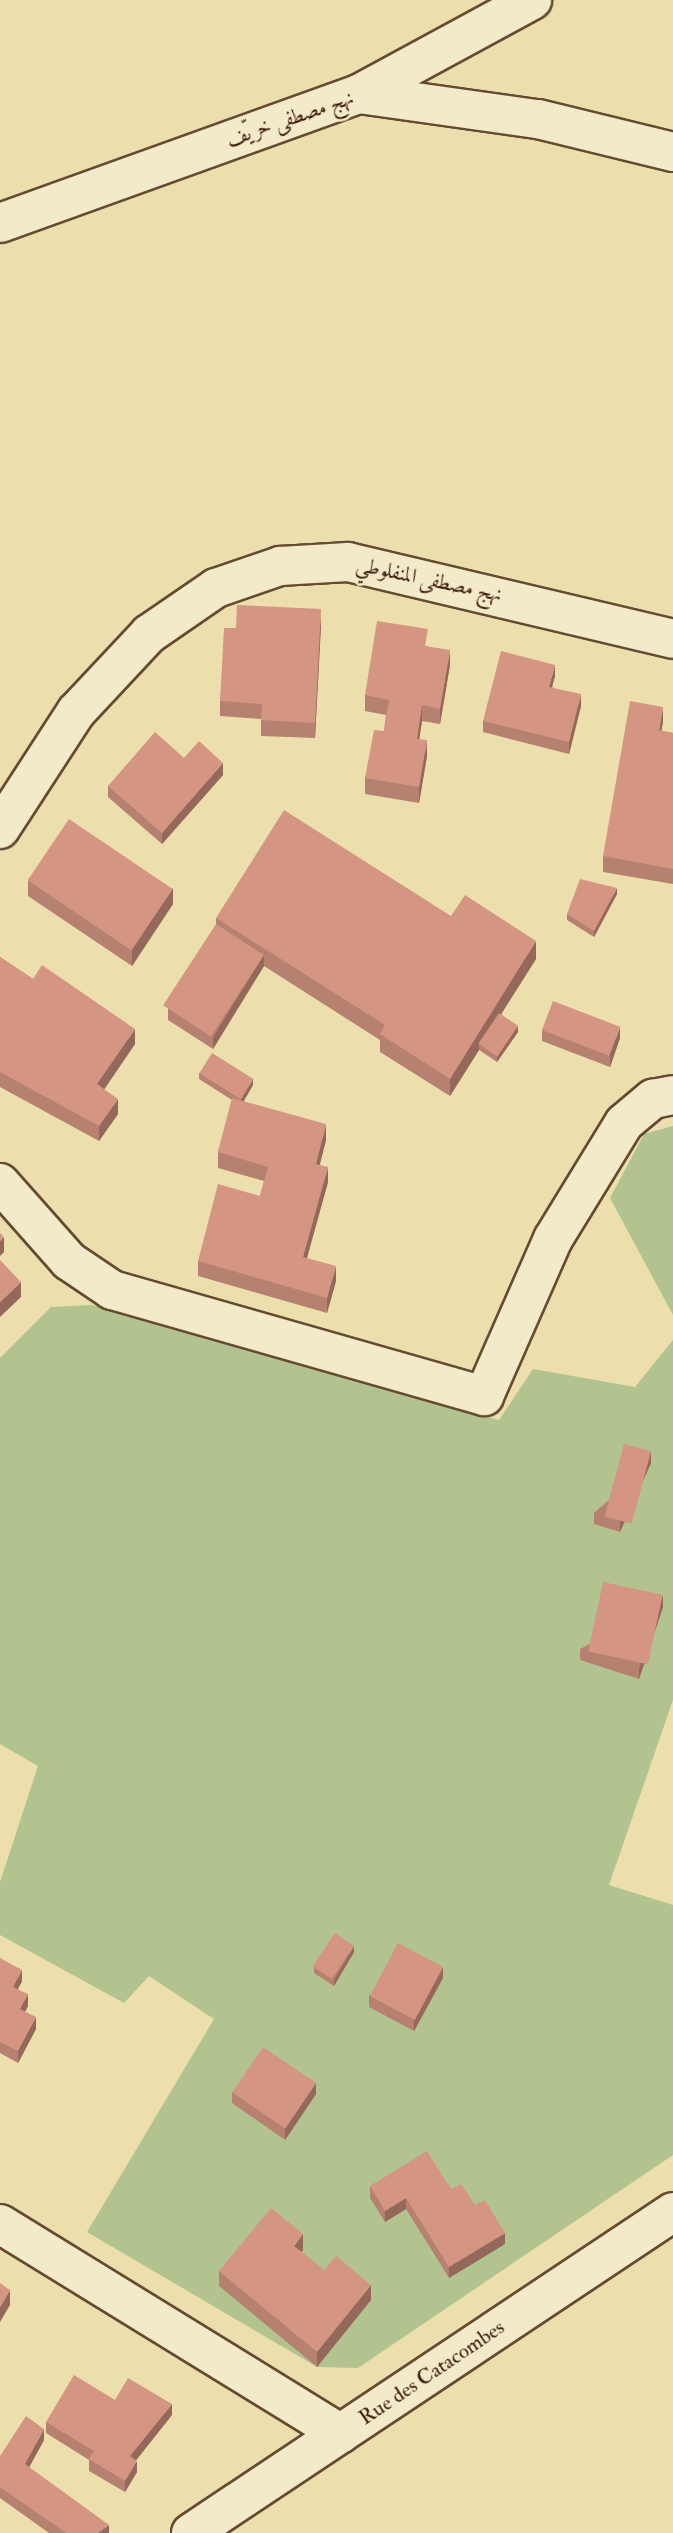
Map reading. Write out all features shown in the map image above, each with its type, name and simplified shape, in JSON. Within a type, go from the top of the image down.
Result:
[{"type":"street","points":[[359,94],[532,0]]},
{"type":"street","name":"نهج مصطفى خريّف","points":[[0,223],[359,94],[538,119],[673,152]]},
{"type":"street","name":"نهج مصطفى المنفلوطي","points":[[0,829],[76,712],[149,634],[216,588],[279,566],[348,562],[673,639]]},
{"type":"street","points":[[0,1183],[69,1261],[112,1290],[484,1396],[553,1239],[624,1123],[646,1103],[673,1095]]},
{"type":"street","name":"Rue des Catacombes","points":[[191,2533],[673,2212]]},
{"type":"street","points":[[0,2224],[341,2434]]},
{"type":"green space","points":[[673,1126],[673,1315],[610,1198],[644,1134]]},
{"type":"green space","points":[[92,1305],[499,1420],[533,1369],[635,1387],[673,1340],[673,1700],[609,1885],[673,1905],[673,2155],[358,2368],[317,2367],[87,2232],[214,2019],[149,1976],[124,2003],[0,1935],[0,1882],[38,1766],[0,1744],[0,1358],[51,1307]]},
{"type":"building","points":[[237,605],[321,609],[315,723],[261,720],[262,704],[220,701],[224,628],[236,628]]},
{"type":"building","points":[[377,621],[428,629],[425,646],[450,650],[440,709],[422,705],[417,739],[427,740],[419,787],[365,778],[374,730],[384,731],[389,700],[365,695]]},
{"type":"building","points":[[501,651],[555,665],[549,687],[581,694],[569,742],[483,721]]},
{"type":"building","points":[[630,701],[663,707],[659,730],[673,733],[673,869],[603,856]]},
{"type":"building","points":[[155,732],[184,758],[199,741],[223,763],[162,833],[108,786]]},
{"type":"building","points":[[284,810],[451,916],[465,895],[536,941],[450,1079],[380,1034],[385,1025],[216,918]]},
{"type":"building","points":[[69,819],[173,889],[131,950],[28,880]]},
{"type":"building","points":[[580,879],[617,888],[594,931],[567,914]]},
{"type":"building","points":[[216,924],[264,955],[211,1036],[163,1005]]},
{"type":"building","points":[[0,957],[33,979],[42,965],[135,1029],[97,1084],[118,1099],[99,1126],[0,1072]]},
{"type":"building","points":[[553,1001],[620,1027],[609,1056],[542,1030]]},
{"type":"building","points":[[499,1013],[518,1026],[497,1057],[478,1044]]},
{"type":"building","points":[[212,1053],[254,1079],[241,1099],[199,1073]]},
{"type":"building","points":[[232,1098],[326,1124],[316,1164],[328,1167],[303,1257],[336,1266],[327,1298],[198,1261],[218,1184],[260,1196],[268,1167],[218,1152]]},
{"type":"building","points":[[0,1260],[21,1282],[0,1302]]},
{"type":"building","points":[[624,1444],[651,1451],[632,1524],[605,1516]]},
{"type":"building","points":[[603,1582],[663,1595],[648,1664],[588,1651]]},
{"type":"building","points":[[335,1933],[354,1946],[332,1979],[313,1966]]},
{"type":"building","points":[[398,1943],[443,1967],[415,2020],[370,1996]]},
{"type":"building","points":[[0,1958],[22,1970],[13,1987],[28,1994],[20,2009],[36,2017],[18,2051],[0,2042]]},
{"type":"building","points":[[263,2047],[316,2083],[285,2128],[232,2093]]},
{"type":"building","points":[[427,2151],[451,2189],[461,2184],[475,2205],[485,2200],[505,2233],[449,2267],[406,2198],[385,2211],[370,2186]]},
{"type":"building","points":[[271,2208],[303,2234],[294,2246],[324,2270],[336,2256],[371,2285],[317,2352],[219,2271]]},
{"type":"building","points":[[0,2283],[10,2290],[0,2307]]},
{"type":"building","points":[[74,2375],[115,2400],[128,2378],[172,2404],[130,2456],[137,2461],[125,2481],[89,2459],[94,2451],[46,2422]]},
{"type":"building","points":[[26,2416],[44,2429],[25,2464],[109,2525],[98,2533],[66,2533],[0,2487],[0,2456]]}]
